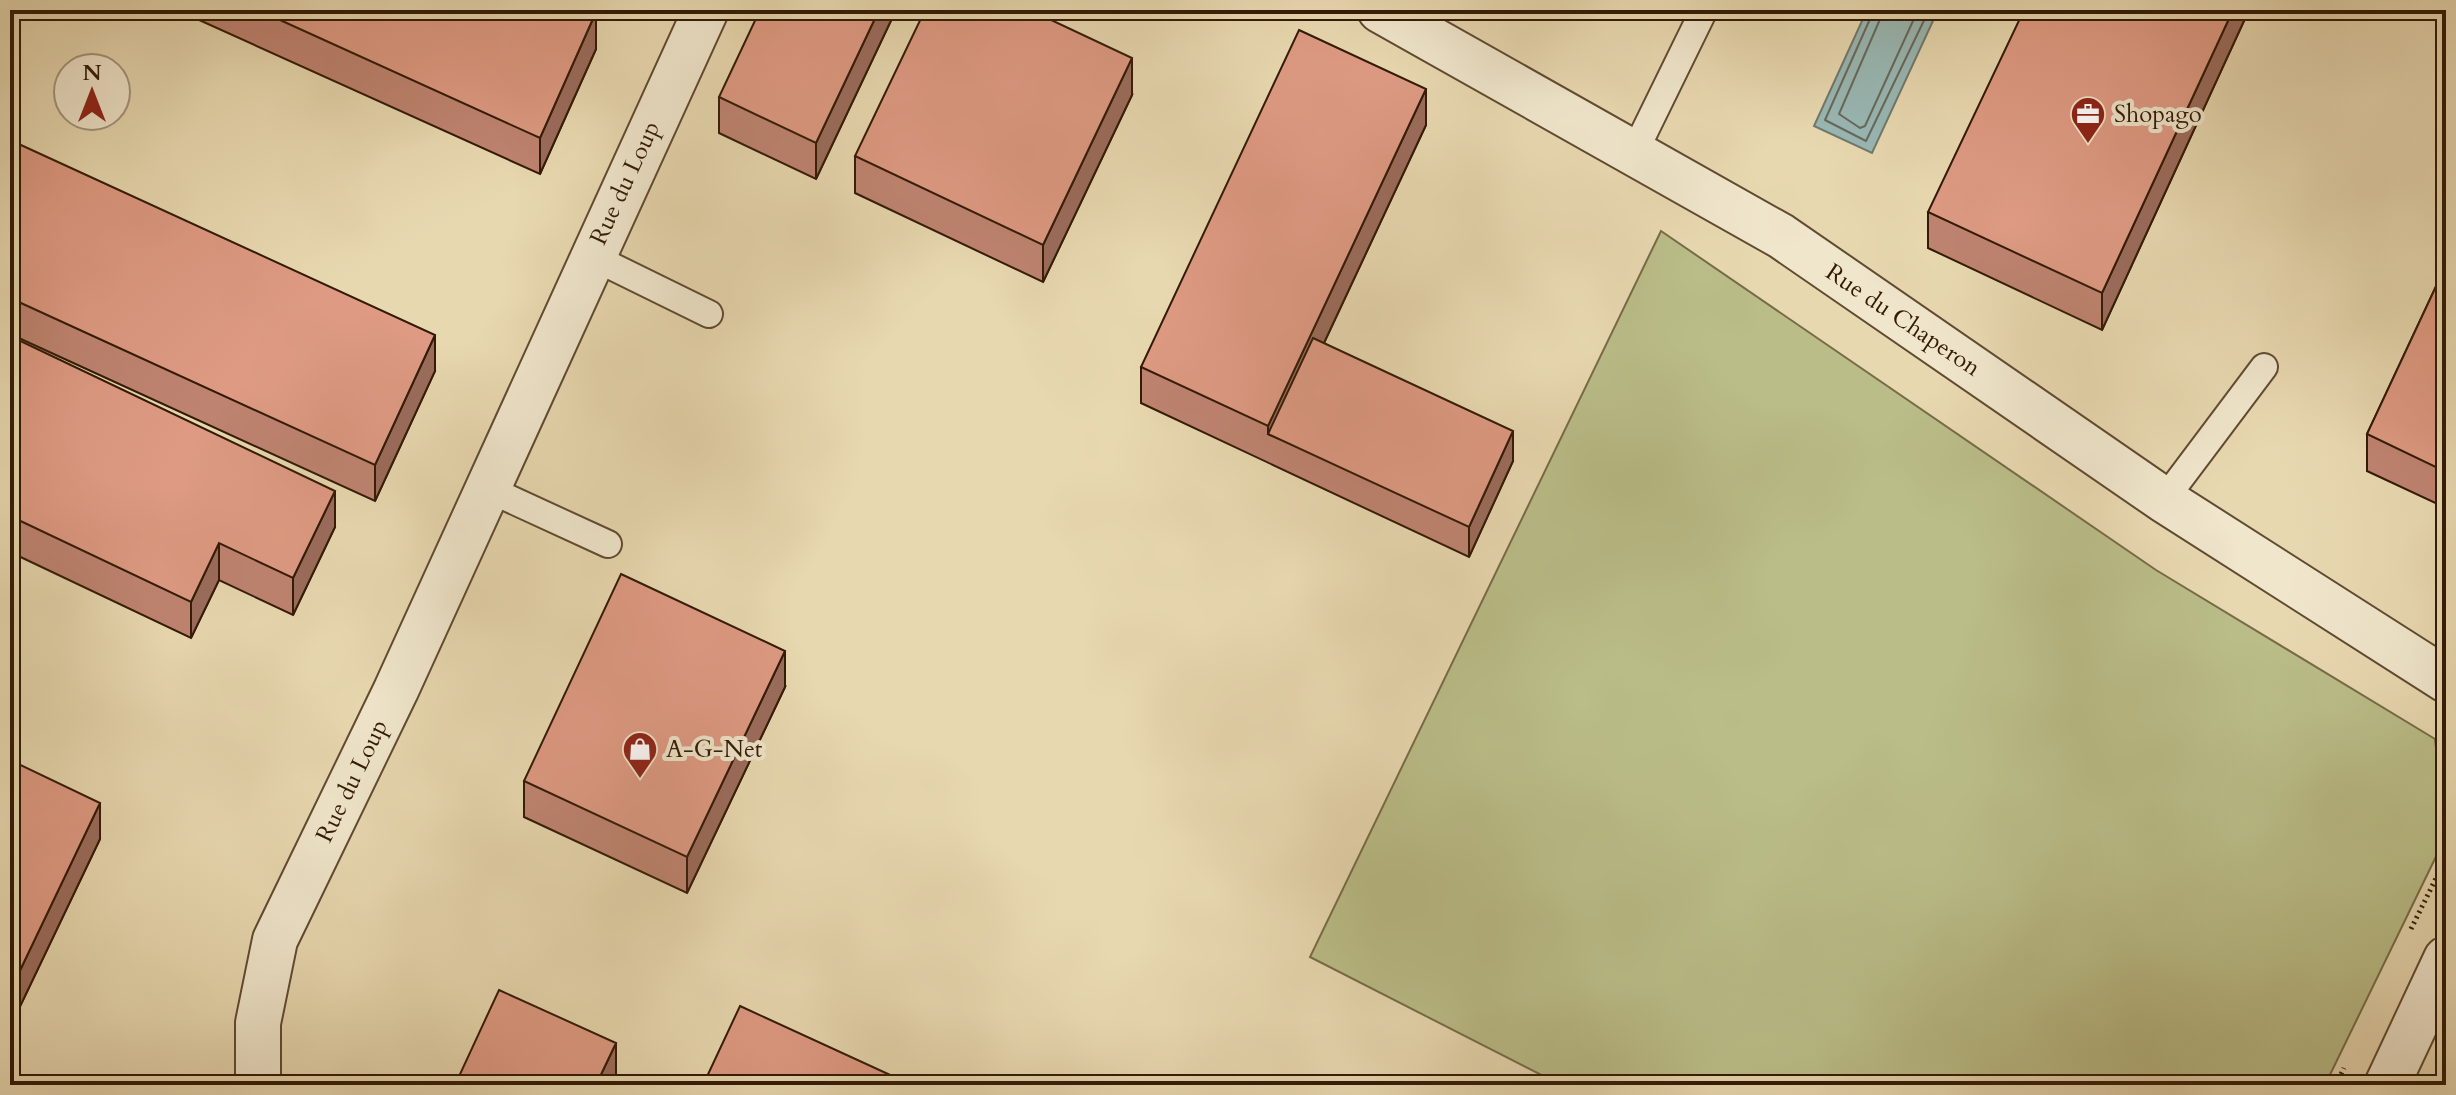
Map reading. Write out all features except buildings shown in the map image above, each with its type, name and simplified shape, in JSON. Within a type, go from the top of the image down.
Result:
[{"type":"street","name":"Rue du Loup","points":[[258,1085],[258,1023],[275,940],[396,690],[591,256],[706,10]]},
{"type":"street","name":"Rue du Chaperon","points":[[1380,10],[1781,236],[2164,500],[2446,680]]},
{"type":"street","points":[[2387,1085],[2446,959]]},
{"type":"lane","points":[[1634,153],[1704,10]]},
{"type":"lane","points":[[591,256],[709,314]]},
{"type":"lane","points":[[2164,500],[2264,367]]},
{"type":"lane","points":[[486,488],[608,544]]},
{"type":"green space","points":[[1661,231],[2156,570],[2435,739],[2446,836],[2325,1085],[1561,1085],[1310,957]]},
{"type":"water","points":[[1867,10],[1938,10],[1872,153],[1814,126]]},
{"type":"place","name":"Shopago","points":[[2088,145]]},
{"type":"place","name":"A-G-Net","points":[[640,780]]}]
